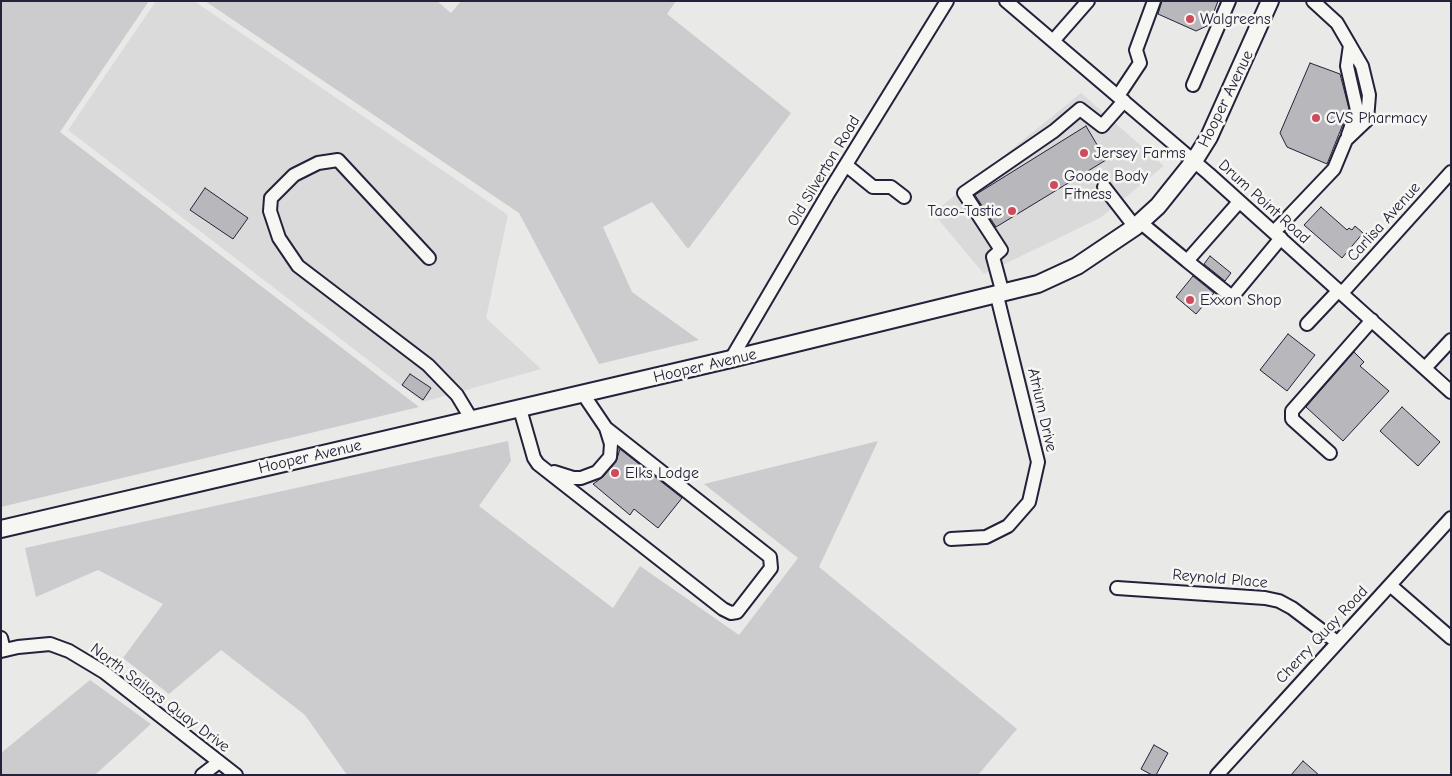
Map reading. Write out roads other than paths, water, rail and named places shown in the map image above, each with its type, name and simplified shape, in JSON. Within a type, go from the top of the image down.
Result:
[{"type":"main road","name":"Hooper Avenue","points":[[1,529],[136,496],[520,409],[1000,295],[1038,284],[1077,266],[1137,225],[1158,206],[1194,161],[1209,136],[1270,1]]},
{"type":"street","name":"Old Silverton Road","points":[[731,359],[846,165],[947,1]]},
{"type":"street","name":"Drum Point Road","points":[[1006,1],[1194,161],[1451,392]]},
{"type":"street","points":[[1053,41],[1088,1]]},
{"type":"street","points":[[1120,98],[1140,63],[1136,50],[1143,26],[1154,1]]},
{"type":"street","points":[[1193,85],[1229,1]]},
{"type":"street","points":[[1104,187],[1137,225],[1187,261],[1232,297],[1277,235],[1334,169],[1357,110],[1355,93],[1347,66],[1350,44],[1337,23],[1315,2]]},
{"type":"street","name":"Atrium Drive","points":[[951,539],[986,537],[1008,526],[1029,502],[1038,462],[993,257],[1001,250],[964,193],[1054,131],[1080,109],[1102,126],[1120,98]]},
{"type":"street","points":[[429,258],[338,160],[318,162],[294,175],[271,198],[270,211],[279,238],[298,266],[428,365],[457,395],[472,420]]},
{"type":"street","points":[[846,165],[873,187],[891,187],[904,197]]},
{"type":"street","name":"Carlisa Avenue","points":[[1307,324],[1341,292],[1451,172]]},
{"type":"street","points":[[1187,261],[1240,202]]},
{"type":"street","points":[[1330,453],[1292,419],[1292,411],[1372,320]]},
{"type":"street","points":[[1425,368],[1451,340]]},
{"type":"street","points":[[538,464],[573,478],[581,478],[597,472],[610,457],[611,444],[606,428],[583,394]]},
{"type":"street","points":[[520,409],[534,458],[538,464],[723,609],[731,613],[737,612],[771,568],[770,557],[606,428]]},
{"type":"street","name":"Cherry Quay Road","points":[[1218,775],[1451,518]]},
{"type":"street","points":[[1390,585],[1451,638]]},
{"type":"street","name":"Reynold Place","points":[[1117,588],[1265,598],[1279,601],[1292,608],[1337,642]]},
{"type":"street","name":"North Sailors Quay Drive","points":[[2,646],[50,644],[69,651],[104,672],[236,775]]},
{"type":"street","points":[[202,775],[219,762]]},
{"type":"place","name":"Walgreens","points":[[1190,19]]},
{"type":"place","name":"CVS Pharmacy","points":[[1316,118]]},
{"type":"place","name":"Jersey Farms","points":[[1084,153]]},
{"type":"place","name":"Goode Body Fitness","points":[[1054,185]]},
{"type":"place","name":"Taco-Tastic","points":[[1012,211]]},
{"type":"place","name":"Exxon Shop","points":[[1190,300]]},
{"type":"place","name":"Elks Lodge","points":[[615,473]]}]
